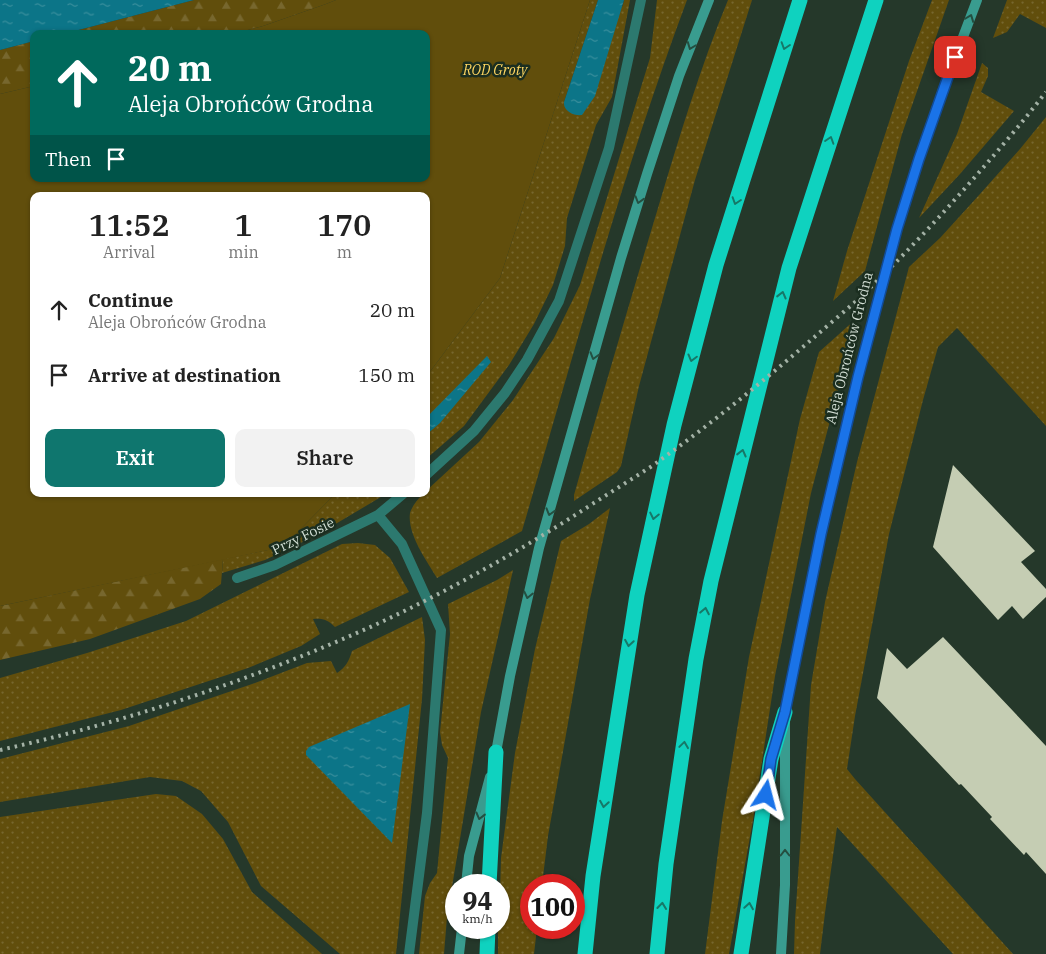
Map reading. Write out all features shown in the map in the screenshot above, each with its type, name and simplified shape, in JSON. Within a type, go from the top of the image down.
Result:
[{"type":"highway","points":[[585,954],[592,876],[637,595],[674,425],[716,265],[800,0]]},
{"type":"highway","points":[[656,954],[666,864],[696,659],[714,572],[789,268],[876,0]]},
{"type":"highway","points":[[741,954],[771,759],[785,712]]},
{"type":"highway","points":[[490,874],[496,752]]},
{"type":"highway","points":[[487,954],[488,939]]},
{"type":"main road","points":[[467,874],[469,856],[496,752],[510,676],[540,548],[644,184],[679,76],[708,0]]},
{"type":"main road","name":"Aleja Obrońców Grodna","points":[[781,954],[785,885],[785,712],[821,534],[858,377],[897,229],[943,90],[977,0]]},
{"type":"main road","points":[[459,954],[461,939]]},
{"type":"street","points":[[430,471],[474,431],[505,393],[527,360],[559,301],[609,148],[641,0]]},
{"type":"street","name":"Przy Fosie","points":[[237,578],[275,565],[378,515],[399,497]]},
{"type":"street","points":[[378,515],[402,544],[440,630],[427,813],[409,954]]},
{"type":"green space","points":[[194,0],[336,0],[248,30],[78,30]]},
{"type":"green space","name":"ROD Groty","points":[[336,0],[590,0],[500,278],[430,372],[430,192],[30,192],[30,497],[332,497],[283,547],[0,606],[0,94],[30,87],[30,182],[430,182],[430,30],[248,30]]},
{"type":"green space","points":[[590,0],[598,0],[564,102],[623,5],[624,0],[630,0],[612,97],[596,125],[567,218],[565,246],[553,285],[534,324],[509,365],[464,426],[430,456],[430,372],[500,278]]},
{"type":"green space","points":[[657,0],[687,0],[663,65],[620,198],[522,531],[437,578],[423,556],[415,538],[410,521],[411,510],[420,497],[430,497],[430,487],[479,442],[513,400],[554,338],[580,285],[650,58]]},
{"type":"green space","points":[[728,0],[752,0],[695,180],[639,386],[621,466],[617,472],[574,501],[574,495],[594,424],[674,156],[699,77]]},
{"type":"green space","points":[[932,0],[949,0],[902,134],[865,271],[833,301],[847,251],[909,61]]},
{"type":"green space","points":[[1007,0],[1046,0],[1046,28],[1020,14],[1007,32],[993,38]]},
{"type":"green space","points":[[30,42],[30,87],[0,94],[0,50]]},
{"type":"green space","points":[[982,63],[988,68],[988,76],[981,92],[1014,111],[919,218],[957,134]]},
{"type":"green space","points":[[1046,117],[1046,426],[957,328],[938,347],[889,534],[847,769],[1013,954],[953,954],[837,827],[820,954],[794,954],[811,685],[825,602],[857,462],[909,267],[940,238],[1020,149]]},
{"type":"green space","points":[[857,318],[811,493],[775,676],[753,820],[729,954],[705,954],[722,821],[749,657],[800,419],[819,352]]},
{"type":"green space","points":[[332,497],[381,497],[317,535],[265,560],[222,573],[223,559],[283,547]]},
{"type":"green space","points":[[610,508],[590,599],[548,836],[543,874],[520,874],[520,939],[536,939],[534,954],[498,954],[498,939],[510,939],[510,874],[501,874],[501,858],[515,753],[535,649],[561,541],[589,524]]},
{"type":"green space","points":[[342,544],[375,545],[390,558],[409,592],[335,627],[325,620],[313,619],[320,634],[301,646],[248,668],[121,710],[0,741],[0,678],[87,653],[186,621]]},
{"type":"green space","points":[[223,559],[221,584],[200,599],[90,639],[0,660],[0,606]]},
{"type":"green space","points":[[513,570],[481,712],[454,874],[445,874],[444,954],[419,954],[425,896],[430,883],[437,873],[448,758],[442,745],[440,732],[450,634],[448,604]]},
{"type":"green space","points":[[422,617],[425,640],[422,699],[396,954],[340,954],[261,886],[228,822],[201,791],[182,781],[150,777],[0,802],[0,759],[129,726],[255,683],[307,663],[331,661],[337,673],[347,664],[352,651]]},
{"type":"green space","points":[[156,794],[176,796],[202,814],[223,839],[252,892],[322,954],[0,954],[0,817]]},
{"type":"water","points":[[0,0],[194,0],[78,30],[30,30],[30,42],[0,50]]},
{"type":"water","points":[[598,0],[624,0],[595,96],[582,115],[576,115],[565,108],[564,102]]},
{"type":"water","points":[[487,356],[491,362],[440,423],[430,432],[430,414]]},
{"type":"water","points":[[410,704],[392,843],[306,755],[306,751],[309,747]]},
{"type":"building","points":[[953,465],[1035,551],[1021,562],[1046,589],[1046,597],[1023,619],[1012,606],[998,620],[933,547]]},
{"type":"building","points":[[943,637],[1046,746],[1046,874],[1026,852],[1024,855],[990,819],[992,817],[877,698],[887,648],[907,669]]},
{"type":"railway","points":[[0,750],[94,727],[140,713],[232,683],[322,648],[394,616],[449,588],[557,527],[652,466],[693,436],[772,373],[854,303],[951,204],[1046,92]]},
{"type":"route","points":[[766,795],[771,759],[785,712],[821,534],[858,377],[897,229],[919,159],[955,57]]}]
